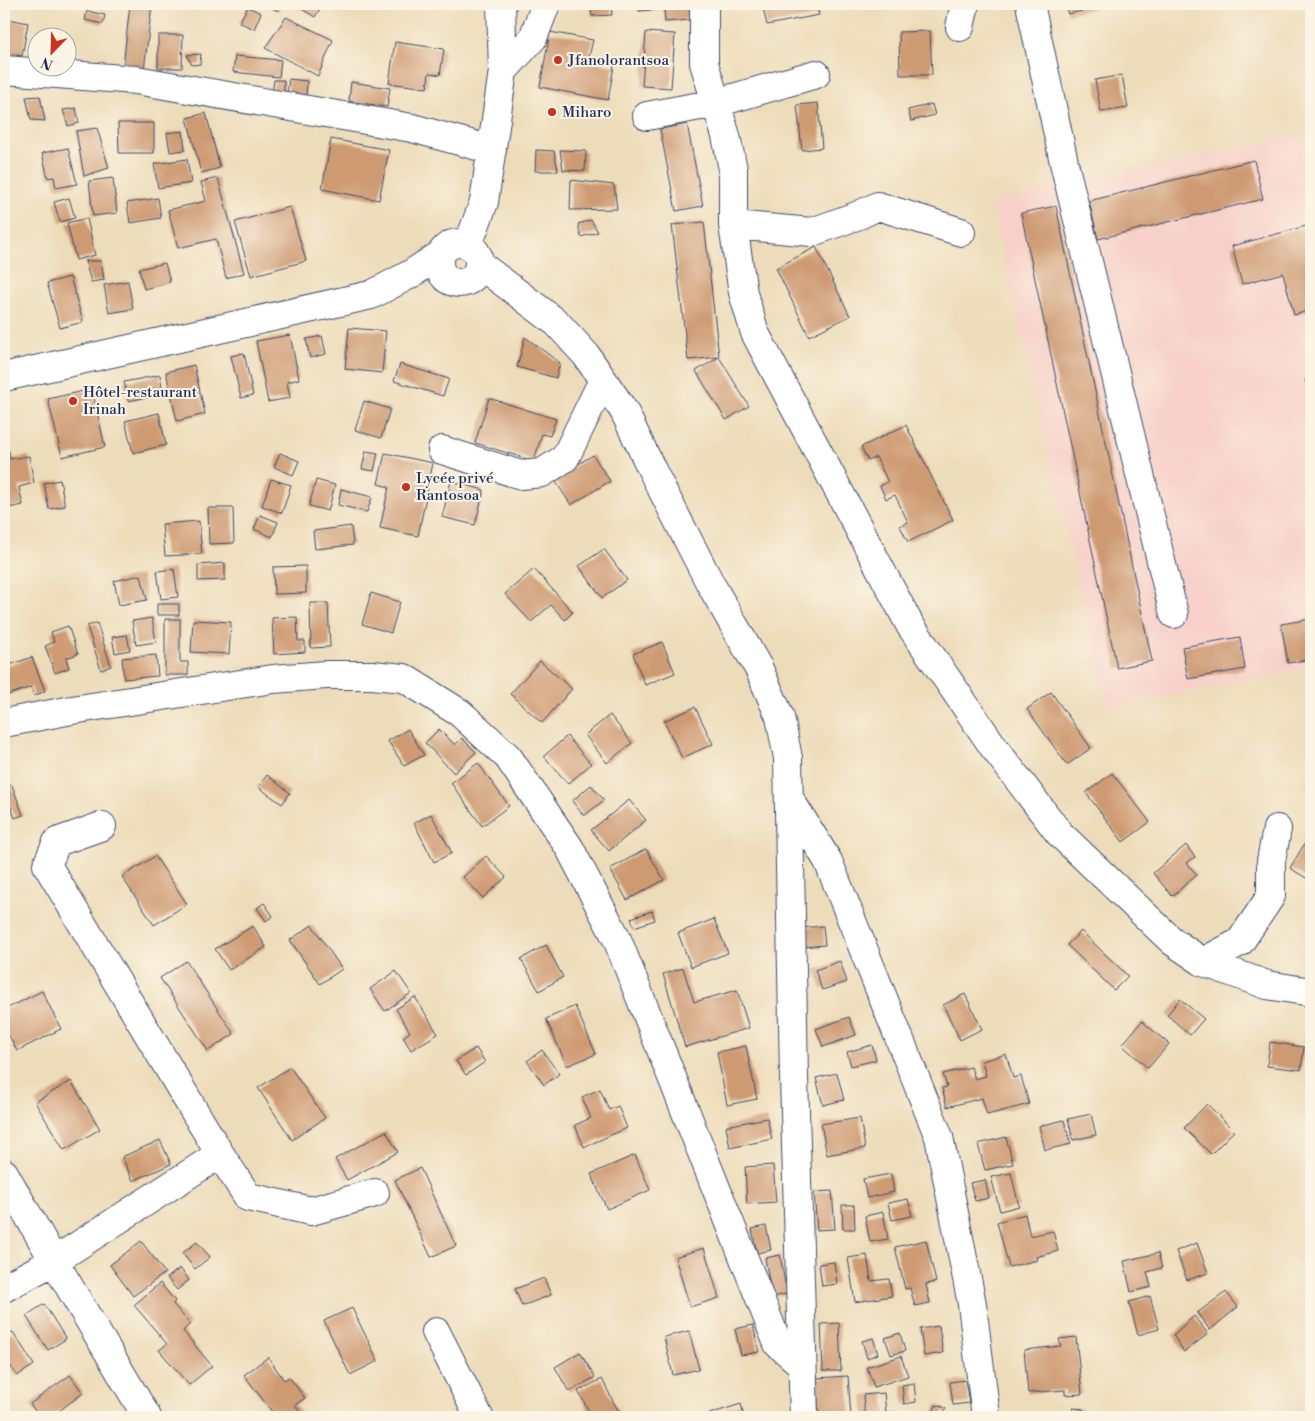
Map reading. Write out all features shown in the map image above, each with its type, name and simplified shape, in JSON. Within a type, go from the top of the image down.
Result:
[{"type":"street","points":[[456,262],[484,202],[503,71],[501,4]]},
{"type":"street","points":[[503,71],[533,38],[546,4]]},
{"type":"street","points":[[704,4],[704,63],[733,169],[733,225],[743,293],[755,333],[910,625],[995,749],[1059,833],[1172,941],[1203,962],[1267,985],[1311,992]]},
{"type":"street","points":[[1030,4],[1068,176],[1174,614]]},
{"type":"street","points":[[4,70],[136,80],[412,128],[492,150]]},
{"type":"street","points":[[647,116],[716,103],[816,74]]},
{"type":"street","points":[[733,225],[812,232],[878,206],[961,232]]},
{"type":"street","points":[[4,378],[371,295],[409,275],[456,262],[528,300],[557,323],[586,355],[624,412],[706,574],[759,669],[780,717],[788,758],[801,1364],[804,1417]]},
{"type":"street","points":[[442,450],[521,474],[542,473],[565,458],[603,380]]},
{"type":"street","points":[[4,723],[72,710],[273,679],[326,675],[372,675],[404,678],[460,713],[508,757],[569,847],[617,939],[778,1344],[801,1364]]},
{"type":"street","points":[[788,797],[828,861],[939,1137],[972,1304],[986,1417]]},
{"type":"street","points":[[102,826],[57,842],[47,865],[220,1154],[248,1197],[311,1211],[375,1193]]},
{"type":"street","points":[[1203,962],[1240,942],[1271,896],[1271,861],[1277,829]]},
{"type":"street","points":[[4,1288],[54,1261],[220,1154]]},
{"type":"street","points":[[4,1173],[147,1417]]},
{"type":"street","points":[[436,1332],[479,1417]]},
{"type":"shaded area","points":[[1299,134],[1311,187],[1311,668],[1107,707],[991,203]]},
{"type":"building","points":[[130,4],[152,4],[144,70],[123,67]]},
{"type":"building","points":[[264,4],[283,4],[278,11]]},
{"type":"building","points":[[298,4],[323,4],[315,17],[297,6]]},
{"type":"building","points":[[590,4],[611,4],[612,15],[592,16]]},
{"type":"building","points":[[638,4],[663,4],[664,9],[639,11]]},
{"type":"building","points":[[762,4],[816,4],[819,15],[767,25]]},
{"type":"building","points":[[1065,4],[1109,4],[1109,5],[1068,14]]},
{"type":"building","points":[[248,7],[261,13],[254,29],[239,22]]},
{"type":"building","points":[[690,8],[691,20],[665,22],[664,9]]},
{"type":"building","points":[[87,11],[105,15],[103,24],[85,20]]},
{"type":"building","points":[[286,17],[333,40],[318,76],[265,48]]},
{"type":"building","points":[[4,18],[28,23],[22,56],[4,52]]},
{"type":"building","points":[[930,31],[932,75],[900,75],[899,32]]},
{"type":"building","points":[[550,32],[593,40],[588,61],[614,66],[608,100],[540,87]]},
{"type":"building","points":[[646,32],[675,34],[671,88],[642,86]]},
{"type":"building","points":[[158,35],[183,35],[182,68],[158,68]]},
{"type":"building","points":[[395,42],[444,49],[440,75],[429,73],[427,88],[389,83]]},
{"type":"building","points":[[201,54],[200,64],[192,65],[187,55]]},
{"type":"building","points":[[235,56],[281,60],[279,77],[233,72]]},
{"type":"building","points":[[1122,75],[1128,108],[1101,112],[1095,80]]},
{"type":"building","points":[[289,79],[307,81],[306,96],[287,94]]},
{"type":"building","points":[[274,80],[284,80],[284,94],[272,94]]},
{"type":"building","points":[[351,82],[390,88],[387,107],[349,101]]},
{"type":"building","points":[[40,96],[45,121],[31,120],[26,97]]},
{"type":"building","points":[[818,103],[822,148],[802,150],[797,105]]},
{"type":"building","points":[[932,104],[935,115],[911,121],[908,110]]},
{"type":"building","points":[[76,108],[79,123],[68,126],[63,110]]},
{"type":"building","points":[[206,113],[220,168],[201,173],[187,118]]},
{"type":"building","points":[[118,123],[154,123],[154,153],[119,153]]},
{"type":"building","points":[[687,124],[703,206],[676,211],[660,129]]},
{"type":"building","points":[[97,128],[109,168],[84,176],[76,131]]},
{"type":"building","points":[[183,131],[185,150],[170,152],[167,133]]},
{"type":"building","points":[[331,139],[389,150],[379,200],[322,189]]},
{"type":"building","points":[[68,148],[77,184],[56,188],[54,177],[48,178],[42,153]]},
{"type":"building","points":[[536,150],[554,151],[558,171],[535,171]]},
{"type":"building","points":[[560,150],[586,151],[585,171],[563,170]]},
{"type":"building","points":[[187,159],[191,183],[158,188],[154,164]]},
{"type":"building","points":[[1254,160],[1263,199],[1098,239],[1089,201]]},
{"type":"building","points":[[113,178],[117,213],[93,216],[89,181]]},
{"type":"building","points":[[218,178],[244,273],[226,278],[216,239],[178,248],[168,210],[206,201],[201,182]]},
{"type":"building","points":[[571,180],[614,185],[617,209],[570,210]]},
{"type":"building","points":[[69,198],[75,218],[60,222],[54,202]]},
{"type":"building","points":[[158,198],[161,218],[130,223],[127,203]]},
{"type":"building","points":[[1056,206],[1152,661],[1117,668],[1021,213]]},
{"type":"building","points":[[290,207],[306,261],[251,276],[235,222]]},
{"type":"building","points":[[87,218],[95,255],[76,260],[67,223]]},
{"type":"building","points":[[591,220],[598,232],[581,237],[578,224]]},
{"type":"building","points":[[704,222],[719,357],[688,360],[672,225]]},
{"type":"building","points":[[1310,225],[1311,310],[1294,315],[1283,273],[1242,284],[1232,246]]},
{"type":"building","points":[[816,247],[850,316],[809,336],[776,268]]},
{"type":"building","points":[[85,261],[101,261],[104,280],[91,282]]},
{"type":"building","points":[[165,263],[170,282],[144,289],[139,269]]},
{"type":"building","points":[[70,277],[83,322],[60,328],[47,283]]},
{"type":"building","points":[[128,281],[133,309],[109,313],[104,285]]},
{"type":"building","points":[[349,328],[386,331],[382,373],[345,369]]},
{"type":"building","points":[[290,335],[299,379],[287,382],[290,398],[268,402],[256,341]]},
{"type":"building","points":[[322,336],[326,354],[310,358],[306,339]]},
{"type":"building","points":[[525,337],[560,363],[556,378],[517,367]]},
{"type":"building","points":[[244,353],[253,395],[241,398],[231,356]]},
{"type":"building","points":[[719,357],[749,406],[726,420],[696,371]]},
{"type":"building","points":[[400,364],[449,379],[443,396],[394,381]]},
{"type":"building","points":[[194,365],[205,414],[177,421],[166,372]]},
{"type":"building","points":[[160,375],[163,394],[128,401],[124,382]]},
{"type":"building","points":[[1311,378],[1311,399],[1305,380]]},
{"type":"building","points":[[92,389],[105,447],[62,457],[48,399]]},
{"type":"building","points":[[489,398],[556,419],[550,436],[542,434],[534,461],[475,443]]},
{"type":"building","points":[[364,401],[390,409],[381,438],[355,430]]},
{"type":"building","points":[[159,413],[166,445],[133,453],[125,421]]},
{"type":"building","points":[[906,425],[953,520],[908,542],[900,526],[908,522],[895,495],[886,499],[880,486],[888,482],[876,457],[868,461],[861,447]]},
{"type":"building","points":[[9,451],[10,459],[29,456],[34,483],[19,487],[23,505],[4,509],[4,452]]},
{"type":"building","points":[[366,451],[378,453],[374,471],[362,469]]},
{"type":"building","points":[[280,453],[299,461],[293,475],[274,467]]},
{"type":"building","points":[[385,453],[433,463],[418,536],[380,528],[389,487],[378,484]]},
{"type":"building","points":[[593,455],[610,481],[571,505],[554,479]]},
{"type":"building","points":[[271,479],[291,485],[282,513],[262,506]]},
{"type":"building","points":[[60,480],[65,506],[49,509],[44,483]]},
{"type":"building","points":[[316,480],[335,485],[328,511],[309,506]]},
{"type":"building","points":[[451,481],[484,490],[475,525],[442,517]]},
{"type":"building","points":[[341,489],[372,497],[367,512],[338,505]]},
{"type":"building","points":[[208,508],[233,508],[234,543],[209,544]]},
{"type":"building","points":[[260,515],[278,522],[272,537],[254,529]]},
{"type":"building","points":[[199,521],[202,554],[165,556],[162,524]]},
{"type":"building","points":[[351,526],[353,545],[315,549],[313,531]]},
{"type":"building","points":[[604,549],[627,580],[602,598],[579,566]]},
{"type":"building","points":[[225,563],[225,580],[198,581],[198,565]]},
{"type":"building","points":[[306,566],[306,593],[274,594],[273,567]]},
{"type":"building","points":[[174,569],[178,597],[161,599],[157,571]]},
{"type":"building","points":[[534,569],[573,612],[565,620],[551,605],[531,622],[505,594]]},
{"type":"building","points":[[141,575],[147,600],[119,605],[114,581]]},
{"type":"building","points":[[371,593],[400,602],[391,633],[362,624]]},
{"type":"building","points":[[310,603],[328,603],[330,647],[311,648]]},
{"type":"building","points":[[157,604],[179,604],[179,615],[157,615]]},
{"type":"building","points":[[297,617],[298,641],[305,641],[305,652],[274,654],[272,618]]},
{"type":"building","points":[[152,618],[156,642],[136,645],[132,621]]},
{"type":"building","points":[[165,619],[180,619],[180,662],[188,662],[188,675],[165,675]]},
{"type":"building","points":[[1311,619],[1311,659],[1288,663],[1281,624]]},
{"type":"building","points":[[193,620],[231,622],[229,654],[191,652]]},
{"type":"building","points":[[97,623],[111,666],[101,670],[87,626]]},
{"type":"building","points":[[68,626],[78,654],[66,658],[69,668],[55,673],[45,646],[54,642],[51,632]]},
{"type":"building","points":[[127,635],[130,650],[115,653],[112,637]]},
{"type":"building","points":[[1240,637],[1245,669],[1188,679],[1182,647]]},
{"type":"building","points":[[662,642],[675,673],[645,685],[633,654]]},
{"type":"building","points":[[156,655],[158,676],[124,679],[122,658]]},
{"type":"building","points":[[32,657],[45,691],[34,696],[31,687],[8,695],[4,684],[4,667]]},
{"type":"building","points":[[540,661],[572,689],[542,723],[510,694]]},
{"type":"building","points":[[1051,692],[1091,748],[1067,765],[1027,709]]},
{"type":"building","points":[[695,707],[713,744],[682,758],[664,721]]},
{"type":"building","points":[[610,715],[632,743],[607,763],[585,735]]},
{"type":"building","points":[[408,729],[424,755],[404,766],[388,741]]},
{"type":"building","points":[[439,729],[455,745],[462,738],[476,752],[454,773],[425,743]]},
{"type":"building","points":[[567,736],[591,764],[568,784],[544,756]]},
{"type":"building","points":[[478,763],[509,806],[482,826],[451,783]]},
{"type":"building","points":[[1112,773],[1150,822],[1123,842],[1086,793]]},
{"type":"building","points":[[267,775],[290,793],[282,804],[258,787]]},
{"type":"building","points":[[12,785],[23,815],[15,818],[4,788]]},
{"type":"building","points":[[591,785],[604,800],[584,816],[572,801]]},
{"type":"building","points":[[629,800],[646,820],[609,851],[591,830]]},
{"type":"building","points":[[431,814],[452,853],[434,862],[414,823]]},
{"type":"building","points":[[1311,833],[1311,881],[1290,868]]},
{"type":"building","points":[[1186,845],[1195,857],[1187,863],[1197,875],[1172,896],[1153,873]]},
{"type":"building","points":[[646,849],[664,880],[627,900],[610,869]]},
{"type":"building","points":[[155,856],[187,904],[154,925],[122,877]]},
{"type":"building","points":[[486,856],[506,877],[483,898],[463,877]]},
{"type":"building","points":[[264,903],[273,916],[266,921],[257,908]]},
{"type":"building","points":[[652,911],[655,920],[634,927],[631,918]]},
{"type":"building","points":[[714,919],[728,953],[691,967],[678,933]]},
{"type":"building","points":[[312,925],[342,969],[320,984],[290,940]]},
{"type":"building","points":[[253,926],[266,947],[229,970],[215,949]]},
{"type":"building","points":[[823,926],[825,945],[802,947],[800,928]]},
{"type":"building","points":[[1081,931],[1128,976],[1114,990],[1067,945]]},
{"type":"building","points":[[546,945],[563,977],[539,991],[521,959]]},
{"type":"building","points":[[186,961],[234,1034],[208,1051],[160,978]]},
{"type":"building","points":[[840,961],[847,982],[822,990],[815,970]]},
{"type":"building","points":[[683,968],[694,1002],[737,990],[749,1028],[685,1047],[663,974]]},
{"type":"building","points":[[396,971],[411,993],[385,1011],[370,989]]},
{"type":"building","points":[[42,991],[61,1029],[17,1051],[4,1025],[4,1010]]},
{"type":"building","points":[[965,994],[982,1029],[960,1040],[943,1005]]},
{"type":"building","points":[[415,997],[438,1034],[411,1050],[403,1037],[410,1032],[396,1009]]},
{"type":"building","points":[[1180,999],[1204,1019],[1190,1035],[1167,1015]]},
{"type":"building","points":[[575,1006],[596,1054],[567,1066],[546,1019]]},
{"type":"building","points":[[849,1017],[856,1035],[823,1047],[816,1029]]},
{"type":"building","points":[[1142,1021],[1169,1044],[1148,1068],[1122,1045]]},
{"type":"building","points":[[1270,1042],[1304,1047],[1301,1070],[1267,1066]]},
{"type":"building","points":[[872,1045],[876,1060],[851,1066],[847,1052]]},
{"type":"building","points":[[746,1046],[757,1099],[727,1105],[717,1052]]},
{"type":"building","points":[[476,1048],[485,1062],[466,1075],[456,1061]]},
{"type":"building","points":[[542,1050],[559,1074],[544,1085],[527,1061]]},
{"type":"building","points":[[1006,1054],[1013,1078],[1021,1076],[1029,1104],[987,1115],[982,1098],[947,1107],[942,1088],[947,1087],[943,1074],[971,1067],[975,1079],[986,1076],[982,1061]]},
{"type":"building","points":[[290,1067],[325,1118],[292,1140],[258,1088]]},
{"type":"building","points":[[837,1073],[844,1100],[823,1105],[816,1078]]},
{"type":"building","points":[[71,1081],[100,1129],[64,1150],[35,1102]]},
{"type":"building","points":[[600,1089],[609,1110],[618,1106],[627,1128],[584,1147],[575,1125],[591,1118],[582,1097]]},
{"type":"building","points":[[1207,1104],[1234,1131],[1211,1154],[1184,1128]]},
{"type":"building","points":[[1091,1114],[1096,1135],[1073,1140],[1068,1119]]},
{"type":"building","points":[[767,1118],[772,1139],[730,1148],[726,1126]]},
{"type":"building","points":[[860,1118],[865,1148],[827,1155],[821,1124]]},
{"type":"building","points":[[1064,1120],[1071,1144],[1045,1150],[1039,1126]]},
{"type":"building","points":[[386,1131],[398,1152],[347,1180],[335,1159]]},
{"type":"building","points":[[1006,1137],[1013,1164],[985,1170],[978,1144]]},
{"type":"building","points":[[160,1140],[171,1164],[133,1181],[122,1157]]},
{"type":"building","points":[[635,1155],[650,1190],[607,1209],[591,1174]]},
{"type":"building","points":[[773,1165],[776,1202],[747,1204],[745,1167]]},
{"type":"building","points":[[420,1168],[456,1246],[431,1257],[395,1180]]},
{"type":"building","points":[[1011,1173],[1019,1206],[1000,1211],[991,1177]]},
{"type":"building","points":[[891,1174],[894,1192],[867,1198],[863,1179]]},
{"type":"building","points":[[985,1180],[989,1198],[975,1201],[970,1183]]},
{"type":"building","points":[[832,1191],[835,1229],[817,1230],[814,1192]]},
{"type":"building","points":[[908,1199],[912,1216],[892,1220],[888,1203]]},
{"type":"building","points":[[842,1205],[854,1205],[855,1229],[843,1229]]},
{"type":"building","points":[[883,1212],[888,1239],[870,1242],[865,1216]]},
{"type":"building","points":[[1025,1214],[1030,1236],[1053,1231],[1058,1251],[1036,1257],[1037,1260],[1009,1267],[997,1222]]},
{"type":"building","points":[[766,1226],[771,1250],[757,1253],[752,1229]]},
{"type":"building","points":[[926,1240],[936,1282],[926,1284],[930,1303],[915,1306],[910,1288],[905,1289],[895,1247]]},
{"type":"building","points":[[141,1241],[165,1273],[133,1296],[110,1265]]},
{"type":"building","points":[[197,1242],[210,1257],[195,1269],[182,1253]]},
{"type":"building","points":[[1197,1243],[1208,1273],[1187,1280],[1176,1251]]},
{"type":"building","points":[[704,1248],[719,1298],[690,1307],[675,1257]]},
{"type":"building","points":[[1158,1253],[1162,1268],[1147,1272],[1151,1287],[1131,1292],[1124,1261]]},
{"type":"building","points":[[780,1255],[787,1294],[772,1297],[765,1258]]},
{"type":"building","points":[[867,1255],[871,1281],[889,1279],[892,1296],[855,1302],[848,1258]]},
{"type":"building","points":[[834,1262],[837,1284],[822,1286],[819,1264]]},
{"type":"building","points":[[180,1268],[189,1280],[177,1290],[167,1278]]},
{"type":"building","points":[[544,1278],[551,1295],[522,1306],[515,1289]]},
{"type":"building","points":[[160,1283],[175,1301],[173,1304],[190,1324],[183,1331],[212,1366],[189,1385],[159,1350],[167,1344],[134,1305]]},
{"type":"building","points":[[1226,1292],[1238,1307],[1210,1330],[1197,1313]]},
{"type":"building","points":[[1150,1296],[1159,1329],[1138,1335],[1129,1302]]},
{"type":"building","points":[[44,1304],[66,1339],[48,1350],[26,1316]]},
{"type":"building","points":[[352,1308],[378,1361],[350,1375],[324,1321]]},
{"type":"building","points":[[1194,1316],[1208,1334],[1184,1352],[1173,1335]]},
{"type":"building","points":[[839,1323],[841,1371],[823,1371],[821,1324]]},
{"type":"building","points":[[753,1325],[759,1352],[741,1355],[735,1329]]},
{"type":"building","points":[[939,1326],[943,1353],[924,1356],[920,1329]]},
{"type":"building","points":[[689,1331],[699,1369],[673,1375],[664,1337]]},
{"type":"building","points":[[13,1332],[34,1365],[17,1376],[4,1356],[4,1338]]},
{"type":"building","points":[[900,1333],[905,1351],[891,1355],[885,1338]]},
{"type":"building","points":[[1076,1337],[1082,1394],[1065,1395],[1065,1390],[1028,1393],[1024,1350],[1061,1346],[1059,1339]]},
{"type":"building","points":[[873,1338],[878,1354],[867,1358],[862,1341]]},
{"type":"building","points":[[580,1352],[595,1377],[569,1392],[555,1367]]},
{"type":"building","points":[[901,1356],[908,1376],[874,1387],[867,1367]]},
{"type":"building","points":[[268,1357],[284,1380],[289,1377],[305,1398],[295,1405],[304,1417],[276,1417],[244,1375]]},
{"type":"building","points":[[70,1375],[83,1393],[51,1417],[40,1417],[30,1404]]},
{"type":"building","points":[[848,1376],[851,1417],[819,1417],[816,1378]]},
{"type":"building","points":[[602,1379],[622,1417],[585,1417],[591,1415],[578,1391]]},
{"type":"building","points":[[965,1380],[969,1403],[953,1405],[950,1382]]},
{"type":"building","points":[[914,1383],[916,1402],[904,1404],[902,1385]]},
{"type":"building","points":[[884,1393],[886,1413],[896,1412],[897,1417],[865,1417],[863,1395]]},
{"type":"building","points":[[741,1404],[744,1417],[703,1416]]},
{"type":"building","points":[[936,1405],[946,1408],[942,1417],[932,1415]]},
{"type":"building","points":[[1073,1408],[1083,1409],[1082,1417],[1072,1417]]},
{"type":"place","name":"Jfanolorantsoa","points":[[558,60]]},
{"type":"place","name":"Miharo","points":[[552,112]]},
{"type":"place","name":"Hôtel-restaurant Irinah","points":[[73,401]]},
{"type":"place","name":"Lycée privé Rantosoa","points":[[406,487]]}]
